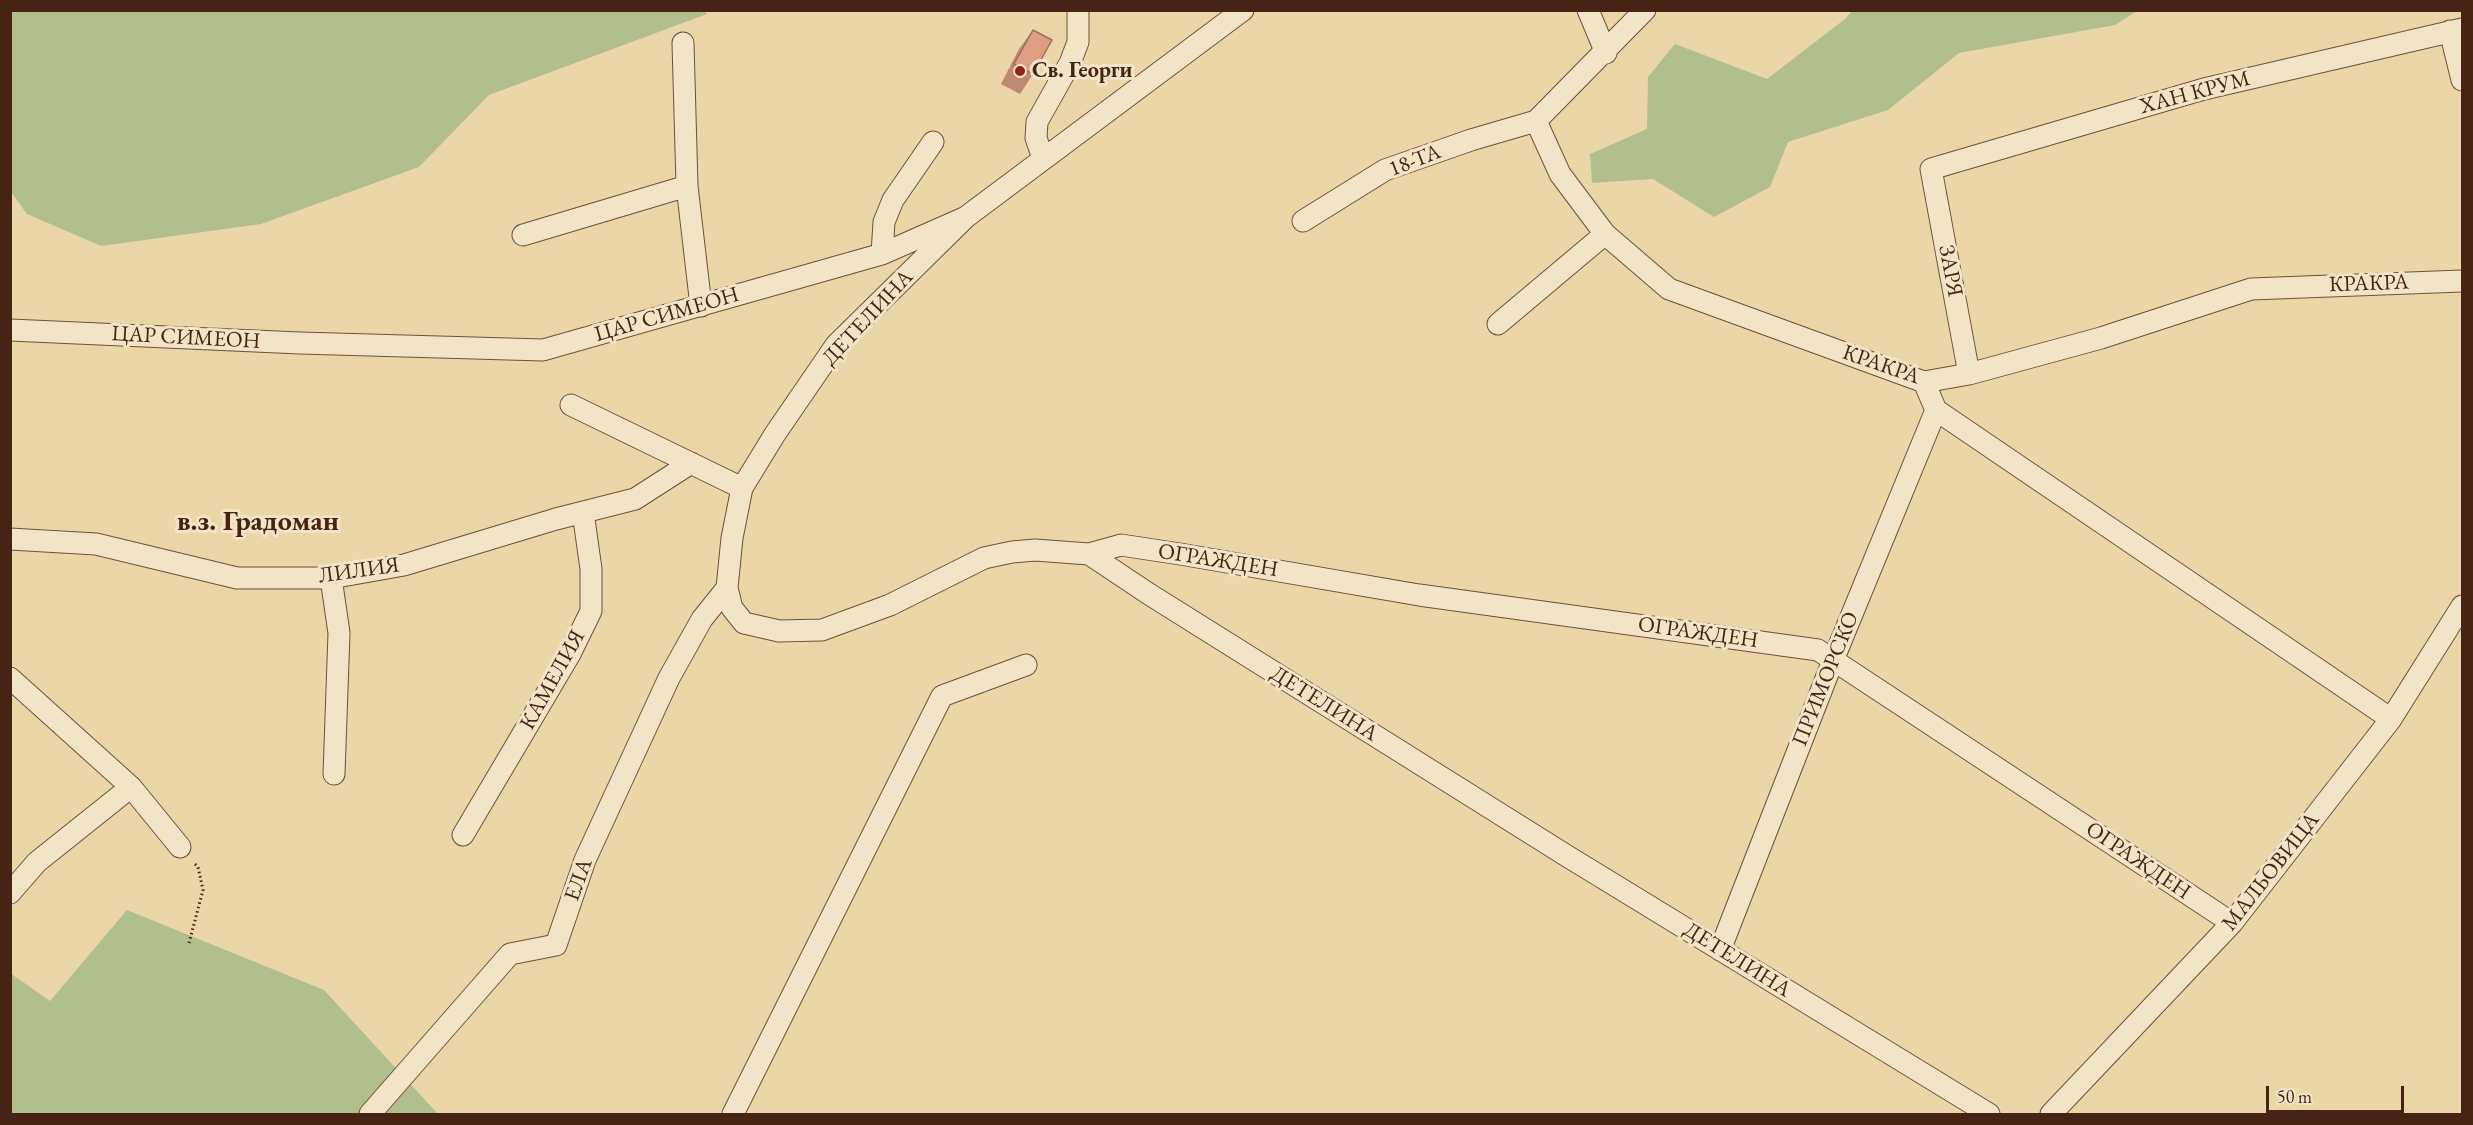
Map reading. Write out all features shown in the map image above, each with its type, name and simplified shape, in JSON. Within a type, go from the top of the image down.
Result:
[{"type":"street","points":[[1043,158],[1036,138],[1037,122],[1071,63],[1078,42],[1078,10]]},
{"type":"street","name":"ЦАР СИМЕОН","points":[[14,325],[300,343],[543,350],[882,254],[966,217],[1243,10]]},
{"type":"street","points":[[1588,10],[1606,53]]},
{"type":"street","points":[[1536,121],[1606,53],[1645,10]]},
{"type":"street","points":[[2456,30],[2463,80]]},
{"type":"street","name":"ХАН КРУМ","points":[[1931,169],[2204,89],[2456,30]]},
{"type":"street","points":[[683,44],[687,186],[701,306]]},
{"type":"street","name":"18-ТА","points":[[1303,221],[1385,171],[1471,140],[1536,121]]},
{"type":"street","name":"КРАКРА","points":[[1536,121],[1560,174],[1605,234],[1670,289],[1924,382],[1969,374],[2101,339],[2251,289],[2463,281]]},
{"type":"street","points":[[882,254],[884,222],[893,200],[933,142]]},
{"type":"street","name":"ЗАРЯ","points":[[1931,169],[1969,374]]},
{"type":"street","points":[[523,235],[687,186]]},
{"type":"street","name":"ДЕТЕЛИНА","points":[[966,217],[836,345],[775,434],[742,488],[732,538],[727,588],[732,608],[744,623],[779,631],[822,630],[890,604],[984,558],[1035,550],[1089,554],[1168,607],[1720,950],[1989,1114]]},
{"type":"street","points":[[1498,324],[1605,234]]},
{"type":"street","points":[[1924,382],[1936,410],[2391,719]]},
{"type":"street","points":[[571,405],[742,488]]},
{"type":"street","name":"ПРИМОРСКО","points":[[1720,950],[1834,658],[1936,410]]},
{"type":"street","name":"ЛИЛИЯ","points":[[10,538],[96,544],[237,578],[331,578],[404,565],[583,512],[635,500],[691,463]]},
{"type":"street","name":"КАМЕЛИЯ","points":[[464,835],[570,654],[591,610],[591,569],[583,512]]},
{"type":"street","name":"ОГРАЖДЕН","points":[[1089,554],[1121,546],[1168,552],[1419,595],[1818,650],[1834,658],[2232,924]]},
{"type":"street","points":[[331,578],[339,633],[334,774]]},
{"type":"street","name":"ЕЛА","points":[[370,1114],[510,954],[556,945],[585,860],[669,678],[702,619],[727,588]]},
{"type":"street","name":"МАЛЬОВИЦА","points":[[2051,1114],[2232,924],[2391,719],[2463,606]]},
{"type":"street","points":[[733,1114],[942,696],[1026,665]]},
{"type":"street","points":[[10,678],[131,787],[180,847]]},
{"type":"street","points":[[10,893],[37,862],[131,787]]},
{"type":"path","points":[[180,847],[198,867],[203,890],[189,943]]},
{"type":"green space","points":[[703,10],[707,14],[489,95],[419,167],[261,224],[101,246],[27,214],[11,192],[11,11]]},
{"type":"green space","points":[[1852,11],[2137,11],[2115,25],[1959,53],[1888,110],[1788,142],[1770,187],[1714,217],[1653,179],[1592,183],[1590,154],[1647,129],[1648,77],[1675,44],[1767,79],[1845,19]]},
{"type":"green space","points":[[127,910],[324,990],[438,1114],[11,1114],[10,973],[50,1001]]},
{"type":"building","points":[[1033,30],[1052,40],[1033,74],[1014,64]]},
{"type":"place","name":"Св. Георги","points":[[1020,71]]},
{"type":"district","name":"в.з. Градоман","points":[[258,522]]}]
